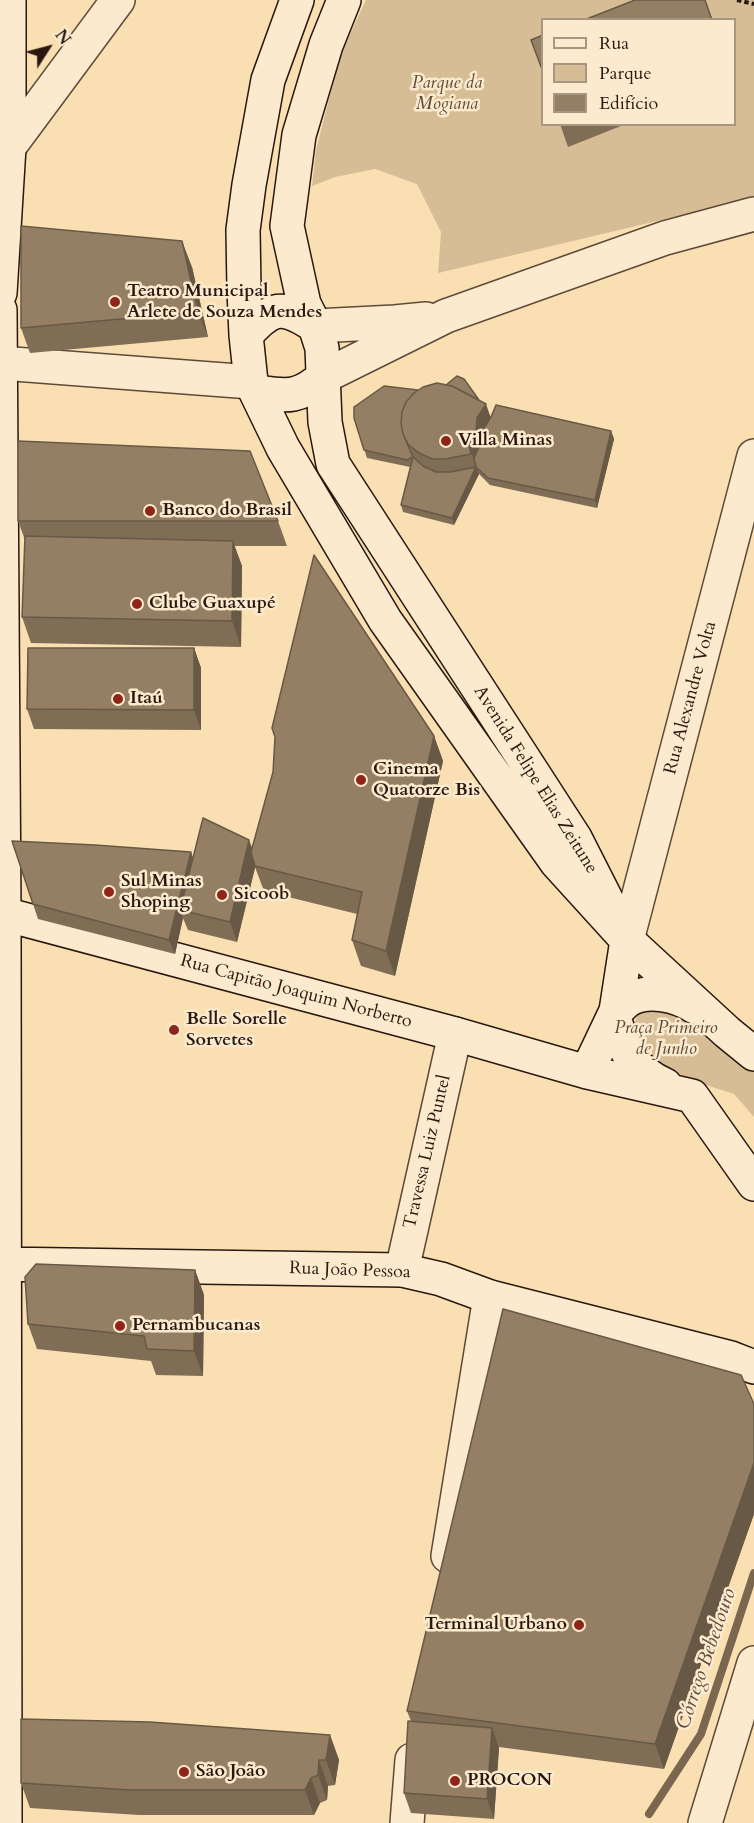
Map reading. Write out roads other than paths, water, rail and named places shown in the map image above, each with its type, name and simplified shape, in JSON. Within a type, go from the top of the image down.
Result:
[{"type":"main road","points":[[0,293],[9,147],[9,0]]},
{"type":"main road","points":[[9,147],[118,0]]},
{"type":"main road","name":"Avenida Felipe Elias Zeitune","points":[[297,0],[268,80],[243,230],[246,335],[254,387],[283,448],[385,620],[557,863],[627,940]]},
{"type":"main road","name":"Avenida Felipe Elias Zeitune","points":[[344,0],[326,45],[299,135],[287,226],[304,303],[322,348],[325,422],[333,464],[574,838],[627,940]]},
{"type":"main road","points":[[0,363],[254,387],[295,395],[310,388],[323,377],[446,316],[665,238],[754,214]]},
{"type":"main road","points":[[0,310],[2,1772],[5,1823]]},
{"type":"main road","points":[[246,335],[261,318],[282,310],[296,313],[315,326],[395,322],[446,316]]},
{"type":"main road","name":"Rua Alexandre Volta","points":[[627,940],[749,494],[754,456]]},
{"type":"main road","name":"Rua Capitão Joaquim Norberto","points":[[2,914],[455,1034],[587,1072]]},
{"type":"main road","points":[[627,940],[615,1014],[587,1072],[692,1096],[754,1184]]},
{"type":"main road","points":[[627,940],[720,1026]]},
{"type":"main road","points":[[615,1014],[629,1000],[649,994],[669,996],[690,1004],[754,1054]]},
{"type":"main road","points":[[615,1014],[620,1036],[632,1061],[650,1078],[685,1095]]},
{"type":"main road","name":"Travessa Luiz Puntel","points":[[402,1270],[455,1034]]},
{"type":"main road","name":"Rua João Pessoa","points":[[2,1264],[402,1270],[441,1279],[490,1297],[742,1362]]},
{"type":"main road","points":[[443,1583],[490,1297]]},
{"type":"main road","points":[[742,1362],[754,1385]]},
{"type":"main road","points":[[705,1823],[754,1663]]},
{"type":"main road","points":[[406,1823],[416,1726]]},
{"type":"waterway","name":"Córrego Bebedouro","points":[[649,1814],[701,1734],[754,1573]]},
{"type":"place","name":"Teatro Municipal Arlete de Souza Mendes","points":[[115,302]]},
{"type":"place","name":"Villa Minas","points":[[446,441]]},
{"type":"place","name":"Banco do Brasil","points":[[150,511]]},
{"type":"place","name":"Clube Guaxupé","points":[[137,604]]},
{"type":"place","name":"Itaú","points":[[118,699]]},
{"type":"place","name":"Cinema Quatorze Bis","points":[[361,780]]},
{"type":"place","name":"Sul Minas Shoping","points":[[109,892]]},
{"type":"place","name":"Sicoob","points":[[222,895]]},
{"type":"place","name":"Belle Sorelle Sorvetes","points":[[174,1030]]},
{"type":"place","name":"Pernambucanas","points":[[120,1326]]},
{"type":"place","name":"Terminal Urbano","points":[[579,1625]]},
{"type":"place","name":"São João","points":[[184,1772]]},
{"type":"place","name":"PROCON","points":[[455,1781]]},
{"type":"park label","name":"Parque da Mogiana","points":[[447,94]]},
{"type":"park label","name":"Praça Primeiro de Junho","points":[[666,1039]]}]
